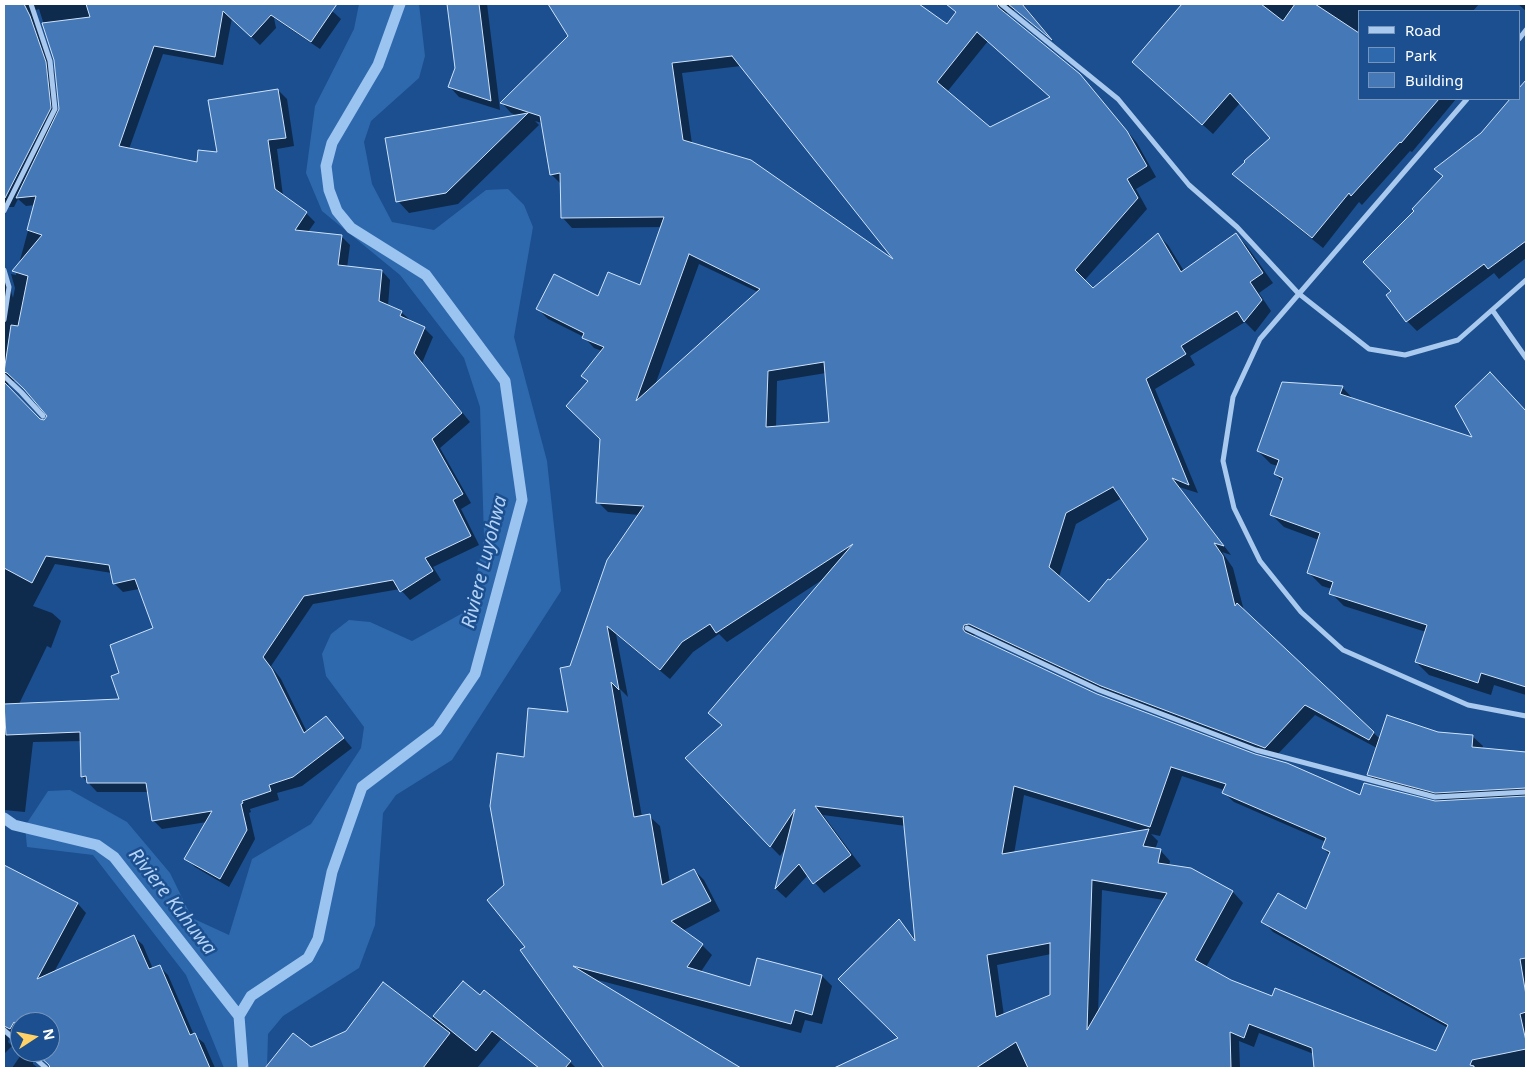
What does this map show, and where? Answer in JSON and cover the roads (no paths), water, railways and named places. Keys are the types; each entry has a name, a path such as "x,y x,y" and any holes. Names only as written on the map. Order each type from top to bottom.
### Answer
{"street":[{"path":"4,212 55,109 50,61 31,4"},
{"path":"1002,4 1118,99 1189,186 1237,227 1298,293 1369,349 1405,355 1458,340 1526,280"},
{"path":"1466,100 1260,339 1233,397 1223,461 1234,508 1260,561 1301,612 1343,650 1468,705 1526,716"},
{"path":"4,270 9,287 4,320"},
{"path":"1493,311 1526,358"},
{"path":"4,376 22,392 43,416"},
{"path":"967,628 1098,690 1256,750 1435,796 1526,792"}],"waterway":[{"name":"Riviere Luyohwa","path":"243,1068 239,1016 251,996 308,958 318,939 332,872 362,787 437,730 475,674 522,500 505,381 426,275 351,228 337,211 329,190 326,166 332,143 378,65 400,4"},
{"name":"Riviere Kuhuwa","path":"4,818 14,825 97,845 114,857 239,1016"}]}
